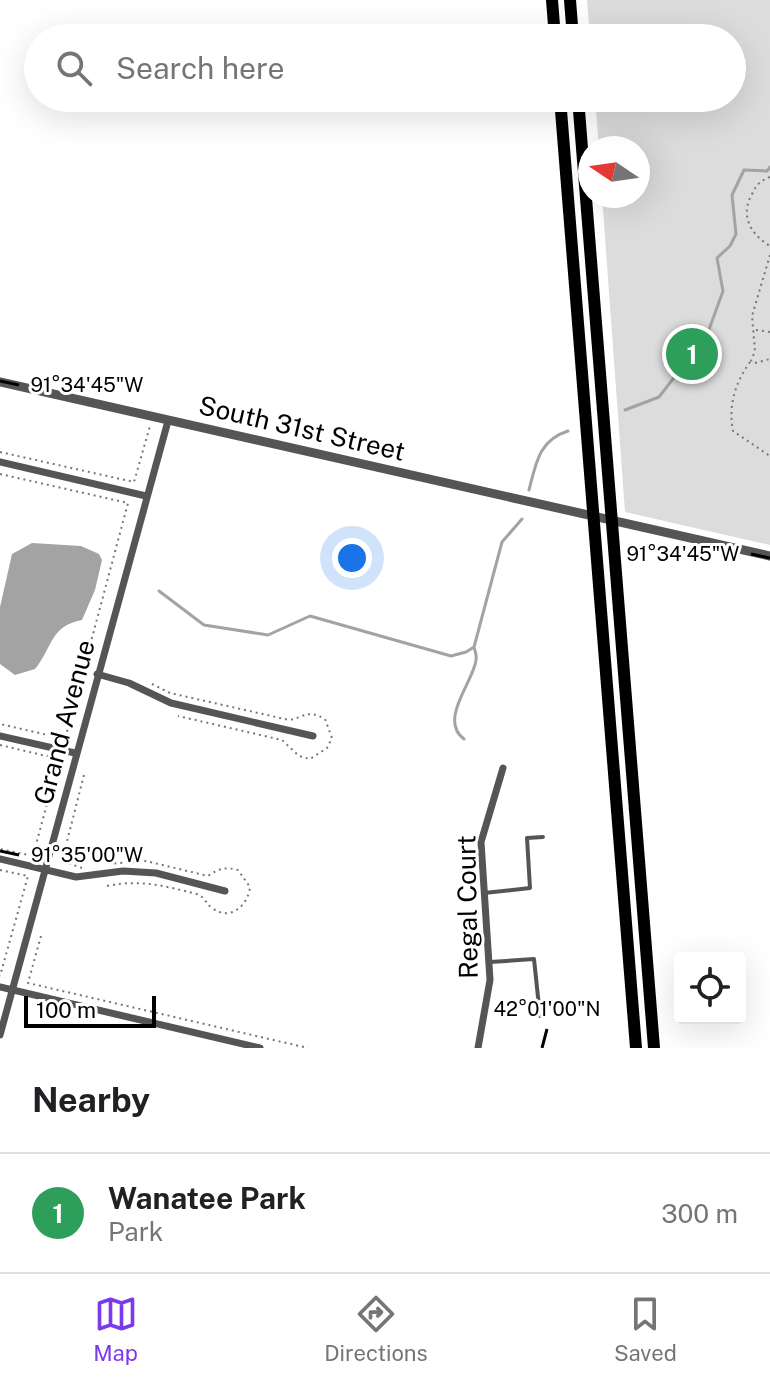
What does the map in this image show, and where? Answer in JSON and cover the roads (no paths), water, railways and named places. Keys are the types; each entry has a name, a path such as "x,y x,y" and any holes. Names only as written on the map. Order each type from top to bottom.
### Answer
{"highway":[{"path":"552,0 554,24"},
{"path":"570,0 572,24"},
{"path":"561,112 636,1048"},
{"path":"579,112 654,1048"}],"street":[{"name":"South 31st Street","path":"0,382 770,556"},
{"name":"Grand Avenue","path":"0,1035 168,421"},
{"path":"0,462 146,496"},
{"path":"97,674 129,683 171,703 313,736"},
{"path":"0,736 75,753"},
{"name":"Regal Court","path":"478,1048 487,1009 490,962 481,842 503,768"},
{"path":"0,859 76,877 123,871 156,873 225,891"},
{"path":"0,987 260,1048"}],"lane":[{"path":"484,893 530,888 527,838 543,837"},
{"path":"490,962 534,959 540,1016"}],"waterway":[{"path":"625,410 659,397 707,335 723,291 717,258 730,246 736,234 732,195 744,170 767,171 770,167"},
{"path":"529,490 540,454 551,440 568,431"},
{"path":"464,739 457,731 456,711 474,669 474,647 502,542 522,519"},
{"path":"159,591 204,625 268,635 310,616 451,656 474,647"}],"place":[{"name":"Wanatee Park","path":"692,354"}]}
